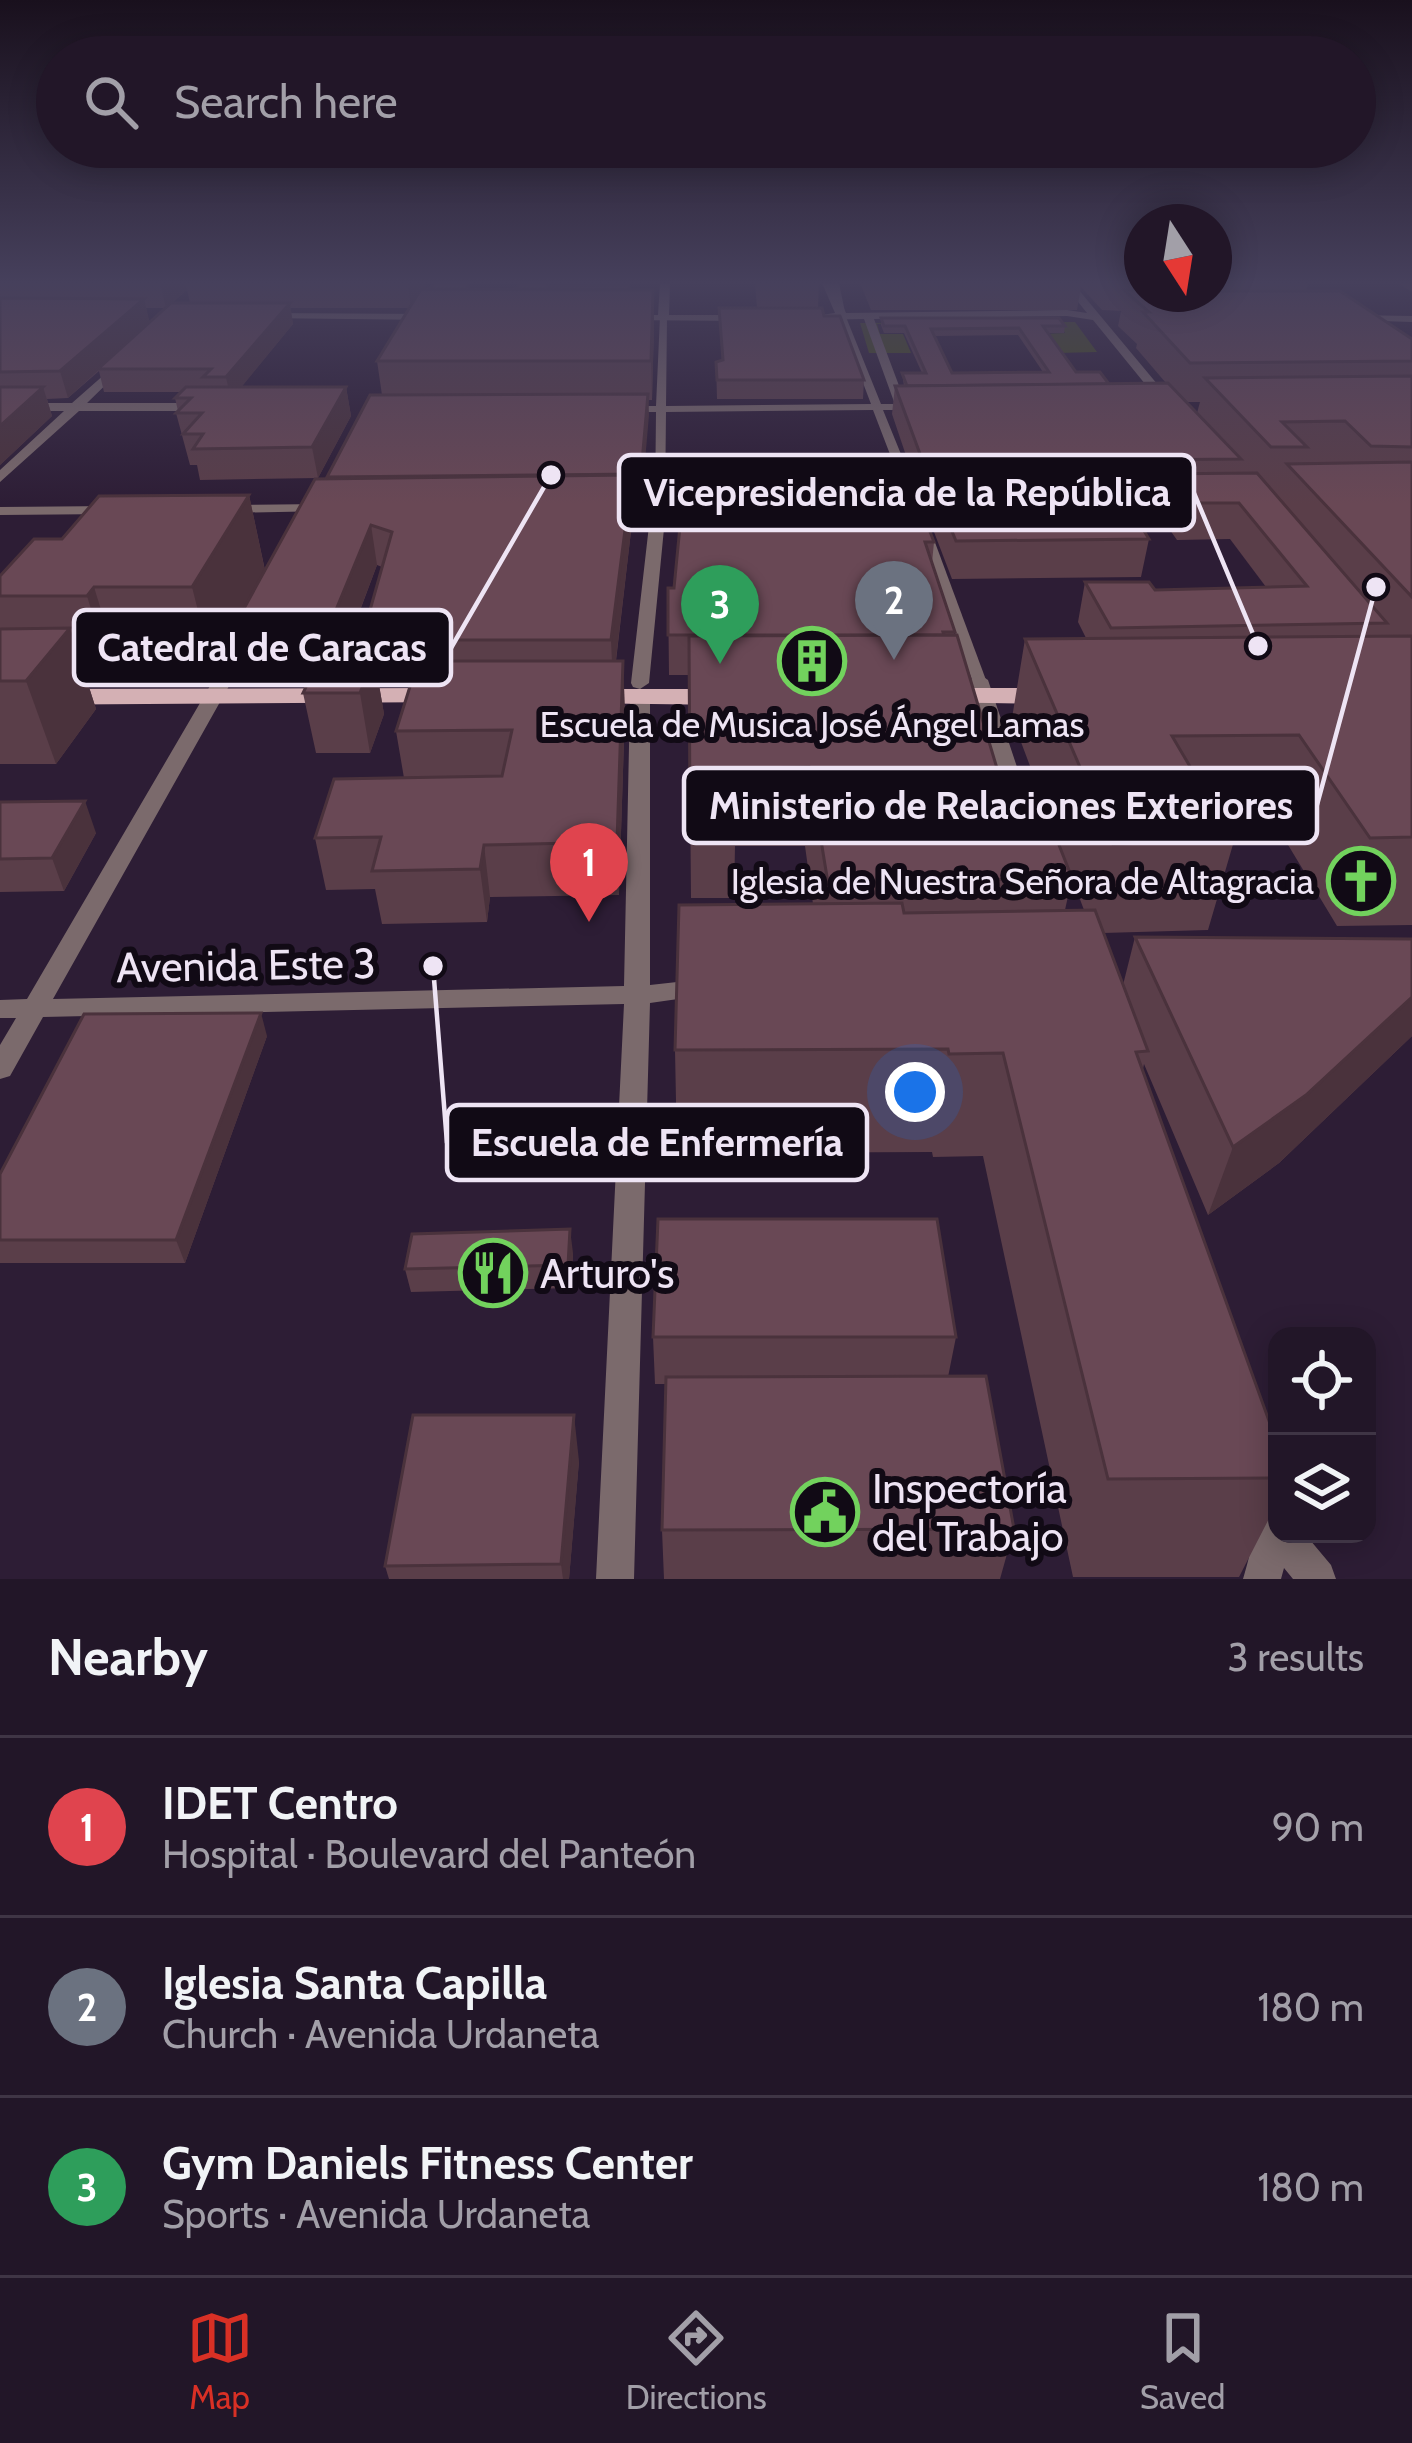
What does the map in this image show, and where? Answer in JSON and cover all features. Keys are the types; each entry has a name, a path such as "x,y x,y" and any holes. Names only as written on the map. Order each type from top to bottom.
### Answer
{"main road":[{"path":"0,682 471,689"},
{"path":"918,688 1077,687"},
{"path":"0,698 220,688"},
{"path":"554,690 752,689"}],"street":[{"path":"0,478 129,357"},
{"path":"615,1579 637,995 640,690 659,504 663,357"},
{"path":"858,357 879,407 900,498 982,688 1030,839"},
{"path":"882,357 901,407"},
{"path":"1131,357 1167,404 1182,413"},
{"path":"1149,404 1167,404"},
{"path":"0,407 210,407"},
{"path":"616,409 922,407"},
{"path":"307,527 326,490"},
{"path":"900,498 936,499"},
{"path":"591,505 821,501"},
{"path":"204,509 340,508"},
{"path":"0,511 136,509"},
{"path":"0,1069 255,624"},
{"name":"Avenida Este 3","path":"0,1009 637,995 722,988"},
{"path":"1241,1462 1268,1512"},
{"path":"1262,1579 1272,1543"},
{"path":"1289,1543 1317,1579"}],"building":[{"path":"0,357 77,357 60,371 0,372"},
{"path":"112,357 244,357 226,377 203,377 211,369 98,369"},
{"path":"380,357 651,357 651,361 377,361"},
{"path":"855,357 864,380 717,380 716,362"},
{"path":"919,357 944,357 952,373 1049,372 1039,357 1065,357 1076,372 1100,372 1109,384 907,386 902,373 926,373"},
{"path":"1184,357 1412,357 1412,361 1190,363"},
{"path":"1412,376 1412,447 1371,446 1345,421 1282,422 1307,447 1271,447 1205,378"},
{"path":"1168,383 1241,459 923,462 895,386"},
{"path":"0,387 43,387 0,426"},
{"path":"186,387 346,387 312,447 193,449 203,434 183,434 202,413 176,413 191,398 175,398"},
{"path":"648,394 641,474 327,477 370,395"},
{"path":"1412,462 1412,597 1287,464"},
{"path":"1257,473 1387,623 1111,628 1085,582 1149,582 1155,590 1307,586 1239,503 1185,503 1173,487 1117,487 1149,539 956,541 929,476"},
{"path":"632,475 611,640 426,640 428,635 363,635 392,532 371,525 326,634 230,634 315,479"},
{"path":"909,477 934,542 925,542 955,632 668,635 668,588 674,588 680,526 783,526 778,478"},
{"path":"249,495 192,587 94,587 87,596 0,596 0,576 34,539 62,539 99,496"},
{"path":"70,628 26,681 0,681 0,629"},
{"path":"957,635 1002,785 1035,784 1072,878 828,883 809,767 734,768 735,817 690,817 689,636"},
{"path":"1412,636 1412,837 1370,838 1299,735 1172,736 1234,841 1113,844 1025,639"},
{"path":"321,656 374,656 360,693 303,693"},
{"path":"418,661 623,661 617,842 484,845 480,869 372,871 381,837 315,838 334,779 502,776 512,730 396,731"},
{"path":"85,801 52,858 0,859 0,802"},
{"path":"902,903 904,913 1095,910 1148,1051 1136,1052 1268,1418 1268,1478 1108,1479 1003,1053 675,1050 679,905"},
{"path":"1135,937 1412,939 1412,997 1306,1095 1233,1147"},
{"path":"261,1013 176,1240 0,1240 0,1174 84,1014"},
{"path":"658,1219 937,1219 956,1337 653,1337"},
{"path":"570,1229 568,1265 405,1269 412,1234"},
{"path":"986,1376 1014,1529 662,1530 666,1377"},
{"path":"413,1415 574,1415 561,1564 385,1566"}],"place":[{"name":"Catedral de Caracas","path":"551,475"},
{"name":"Ministerio de Relaciones Exteriores","path":"1376,587"},
{"name":"Vicepresidencia de la República","path":"1258,646"},
{"name":"Iglesia Santa Capilla","path":"894,660"},
{"name":"Escuela de Musica José Ángel Lamas","path":"812,661"},
{"name":"Gym Daniels Fitness Center","path":"720,664"},
{"name":"Iglesia de Nuestra Señora de Altagracia","path":"1361,881"},
{"name":"IDET Centro","path":"589,922"},
{"name":"Escuela de Enfermería","path":"433,966"},
{"name":"Arturo's","path":"493,1273"},
{"name":"Inspectoría del Trabajo","path":"825,1512"}]}
